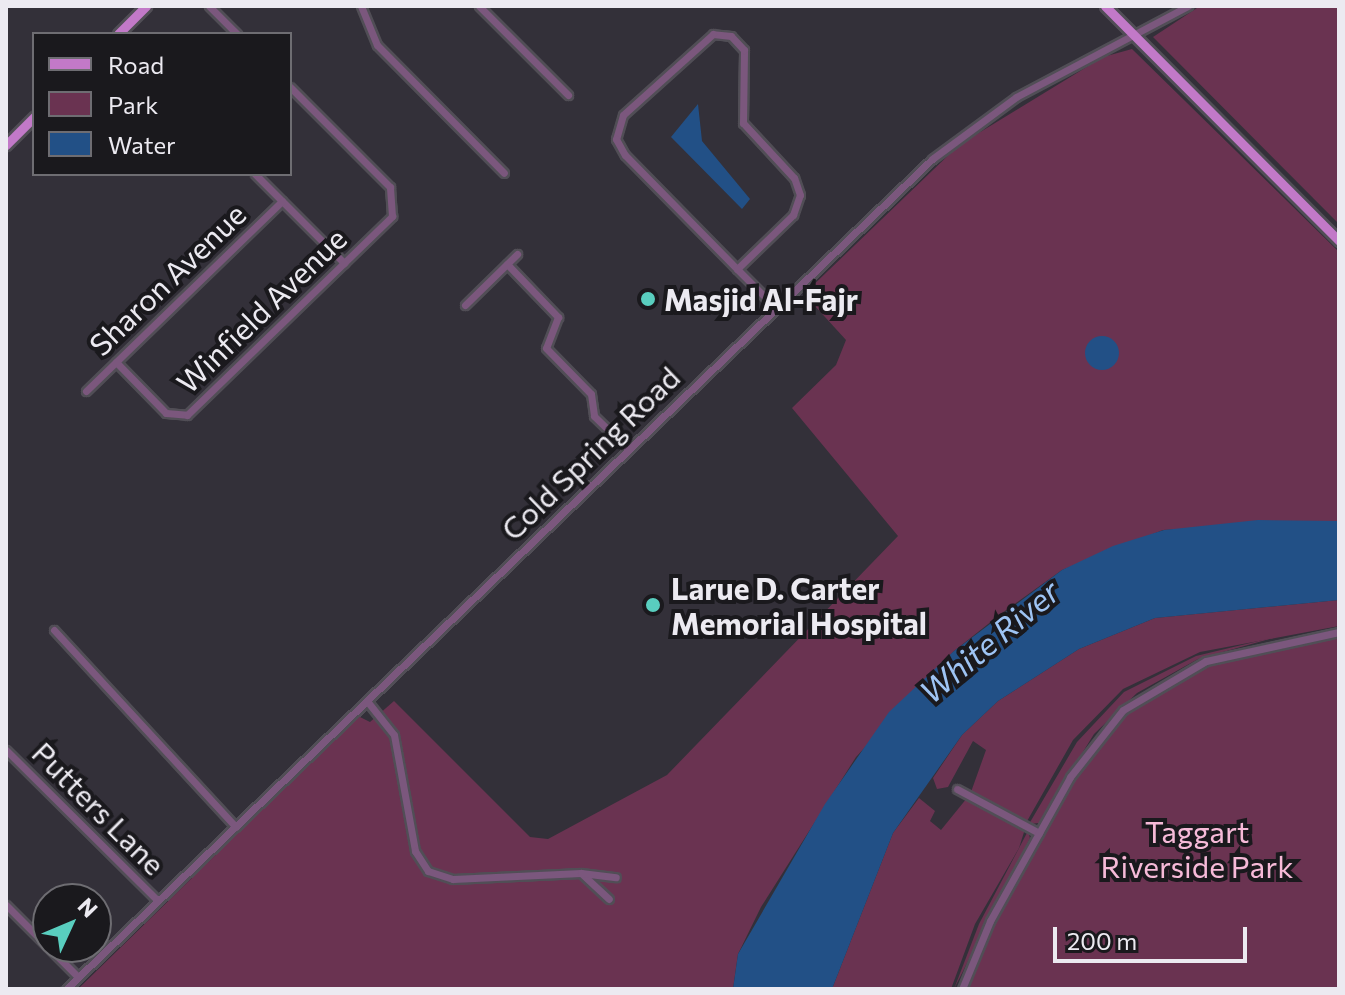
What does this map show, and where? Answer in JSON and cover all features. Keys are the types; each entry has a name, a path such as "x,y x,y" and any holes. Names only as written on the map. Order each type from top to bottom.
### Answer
{"main road":[{"path":"120,32 146,6"},
{"path":"1105,6 1339,241"},
{"path":"6,145 32,119"}],"street":[{"path":"209,6 235,32"},
{"path":"361,6 377,45 504,173"},
{"path":"479,6 568,95"},
{"name":"Cold Spring Road","path":"66,989 775,308 969,128 1188,6"},
{"path":"737,269 793,215 800,192 745,126 745,54 731,36 717,33 699,40 621,118 620,149 775,308"},
{"name":"Winfield Avenue","path":"116,362 166,413 187,415 344,263 396,205 390,187 292,89"},
{"path":"257,176 344,263"},
{"name":"Sharon Avenue","path":"86,391 282,201"},
{"path":"465,305 517,254"},
{"path":"507,264 558,317 546,348 591,394 594,416 628,449"},
{"path":"54,630 236,827"},
{"path":"962,989 1039,833 1100,734 1151,688 1229,654 1339,632"},
{"path":"367,701 394,735 415,851 430,873 453,879 581,873 616,877"},
{"name":"Putters Lane","path":"6,750 158,901"},
{"path":"957,789 1039,833"},
{"path":"581,873 609,899"},
{"path":"6,905 78,977"}],"green space":[{"path":"1200,6 1339,6 1339,224 1153,37"},
{"path":"1132,49 1339,252 1339,521 1163,530 1062,570 1002,613 954,651 856,757 761,907 738,954 733,989 78,989 105,963 112,963 112,956 358,716 370,722 394,701 530,837 548,839 667,775 898,536 792,408 836,365 846,340 804,294 959,145 1103,57"},
{"path":"1339,600 1339,626 1200,652 1123,689 1073,740 1026,823 971,792 986,750 973,741 948,787 937,789 933,778 962,735 998,701 1079,649 1155,618"},
{"path":"1284,635 1198,659 1137,693 1094,734 1039,823 1029,824 1077,742 1124,692 1196,656"},
{"name":"Taggart Riverside Park","path":"1339,636 1339,989 963,989 997,907 1097,743 1123,715 1221,658"},
{"path":"919,798 935,811 930,821 941,830 967,798 1025,829 1019,848 975,924 951,989 832,989 893,833"},
{"path":"1028,831 1030,838 954,989 979,924"}],"water":[{"path":"698,104 702,141 750,199 742,209 671,137"},
{"path":"1102,336 1114,341 1119,353 1114,365 1102,370 1090,365 1085,353 1090,341"},
{"name":"White River","path":"1258,520 1339,521 1339,600 1155,618 1079,649 998,701 962,735 893,833 832,989 733,989 738,954 825,804 889,712 954,651 1062,570 1113,546 1164,530"}],"place":[{"name":"Masjid Al-Fajr","path":"648,299"},
{"name":"Larue D. Carter Memorial Hospital","path":"653,605"}]}
